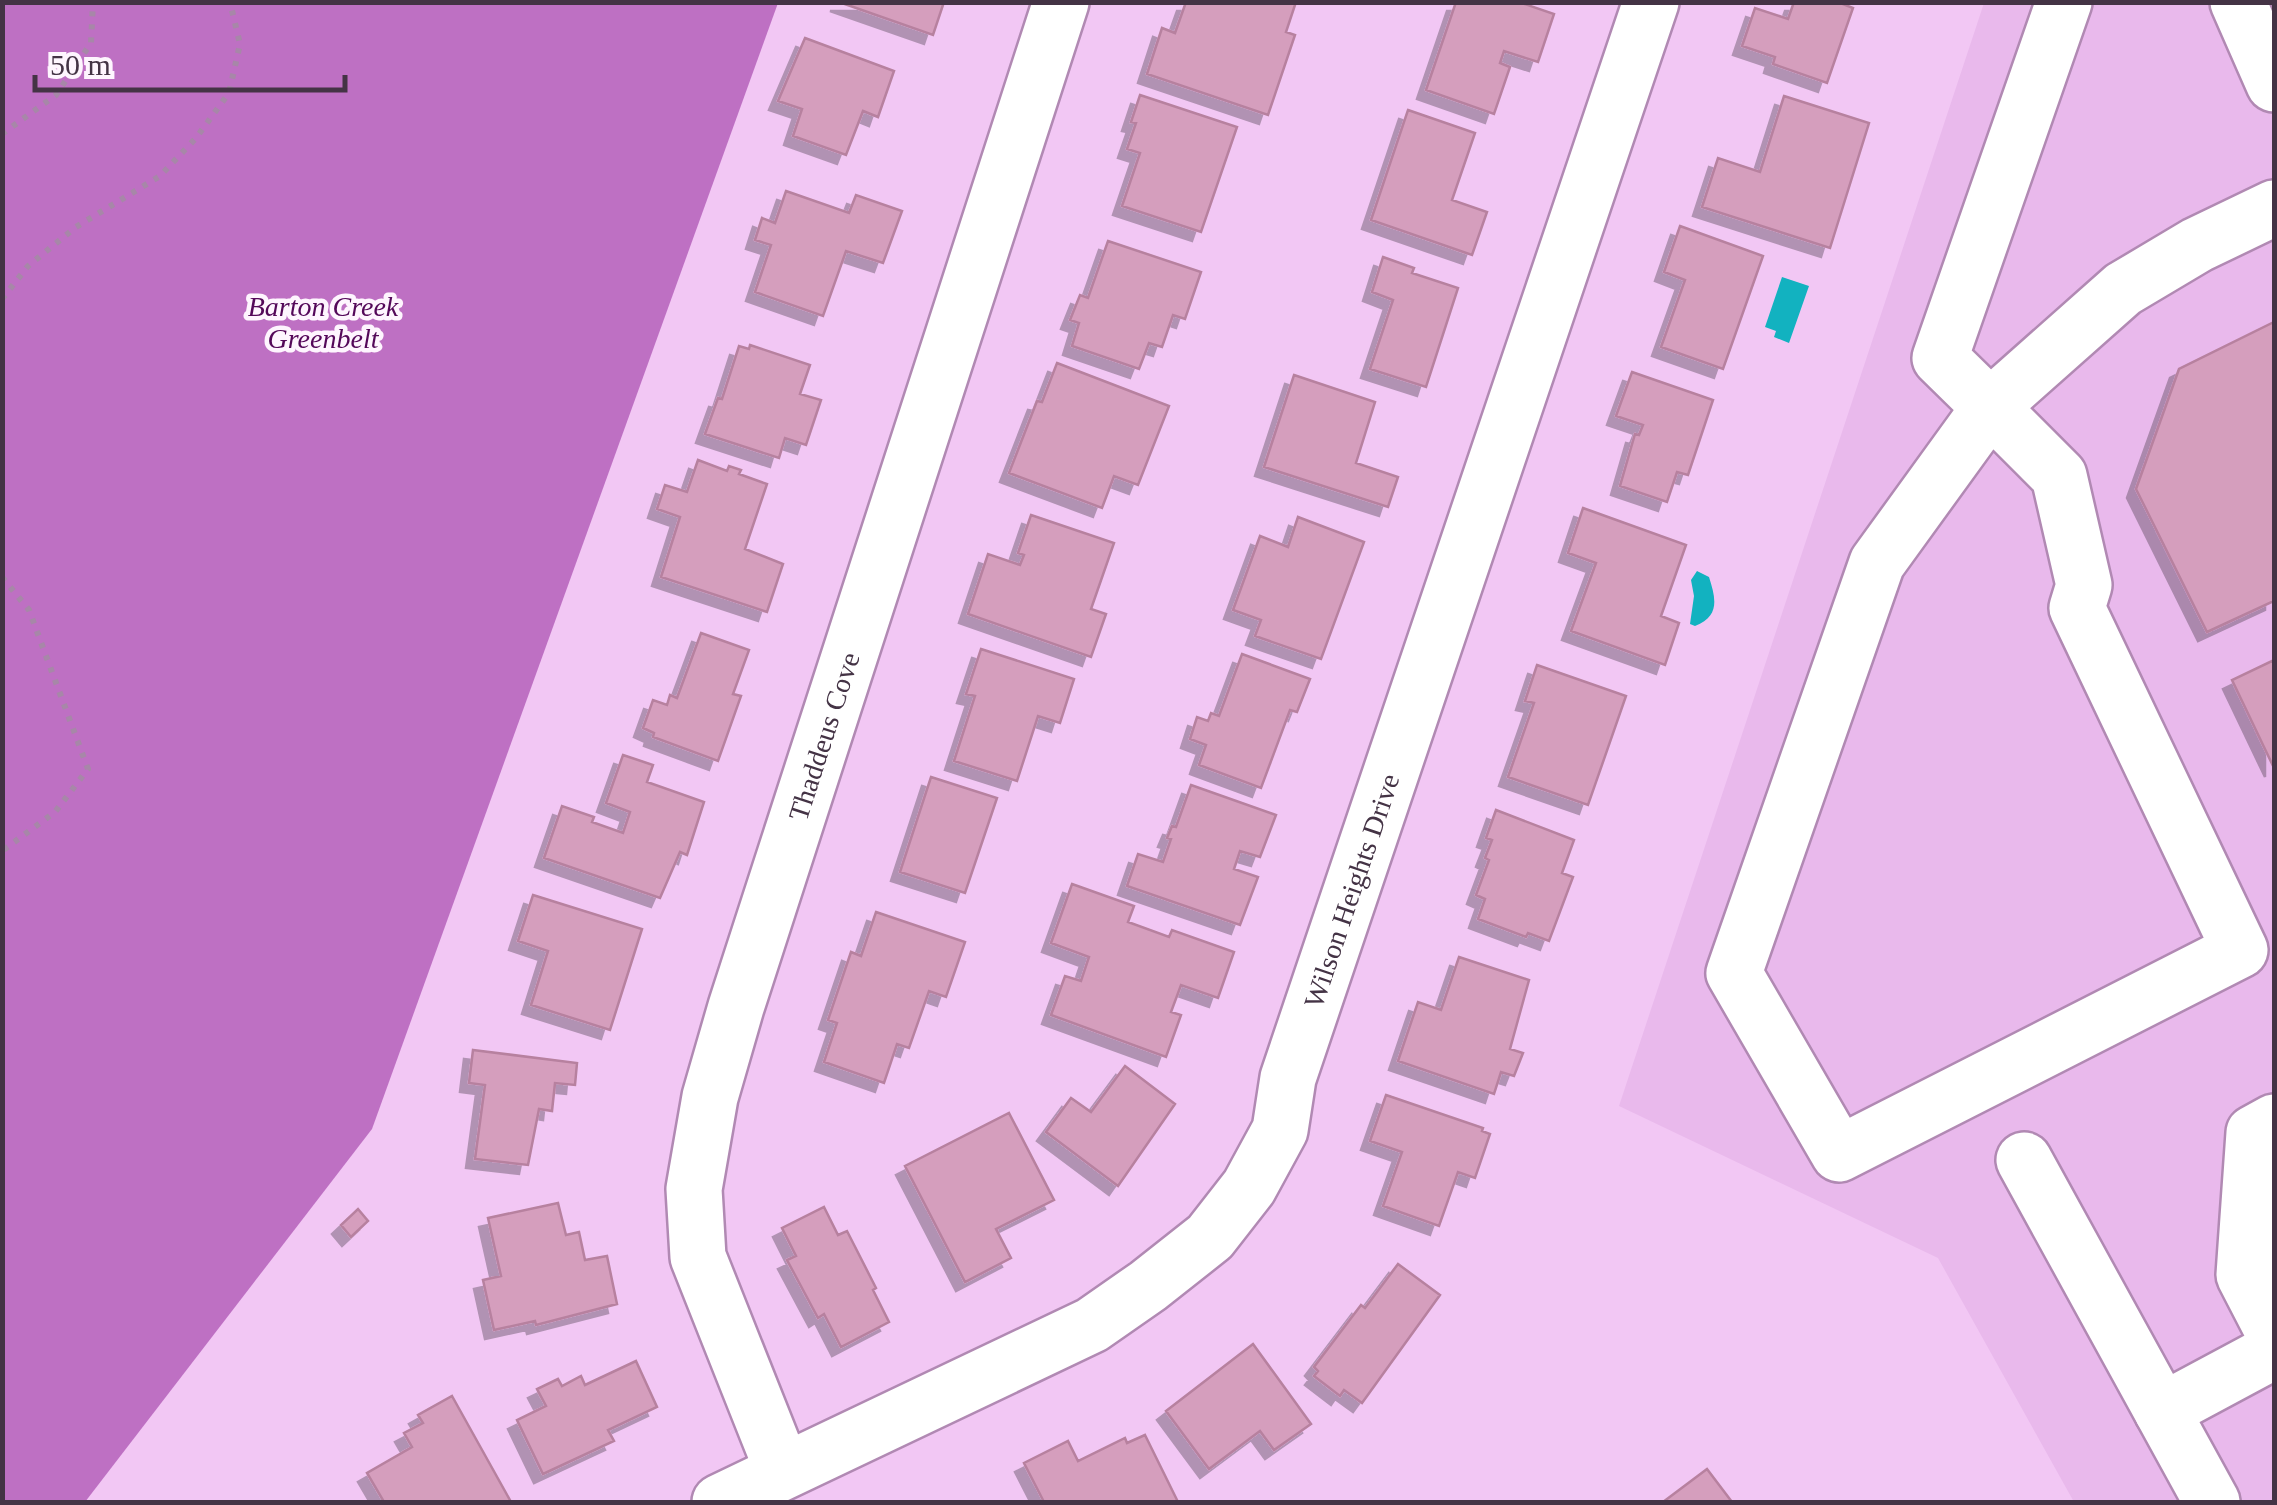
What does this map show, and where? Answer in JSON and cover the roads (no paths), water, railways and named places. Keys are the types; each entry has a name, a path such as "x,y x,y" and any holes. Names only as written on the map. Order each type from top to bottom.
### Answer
{"street":[{"name":"Thaddeus Cove","path":"783,1471 698,1257 694,1190 710,1097 1061,2"},
{"name":"Wilson Heights Drive","path":"720,1502 1092,1325 1210,1237 1249,1187 1280,1130 1288,1078 1651,2"},
{"path":"2064,2 1940,358 1990,407 2059,476 2084,585 2077,608 2240,950 1839,1154 1734,973 1878,564 1990,407 2123,290 2197,245 2274,208"},
{"path":"2238,2 2274,84"},
{"path":"2274,1122 2254,1133 2244,1275 2274,1333"},
{"path":"2024,1160 2212,1502"},
{"path":"2162,1412 2274,1351"}],"park label":[{"name":"Barton Creek Greenbelt","path":"323,322"}]}
